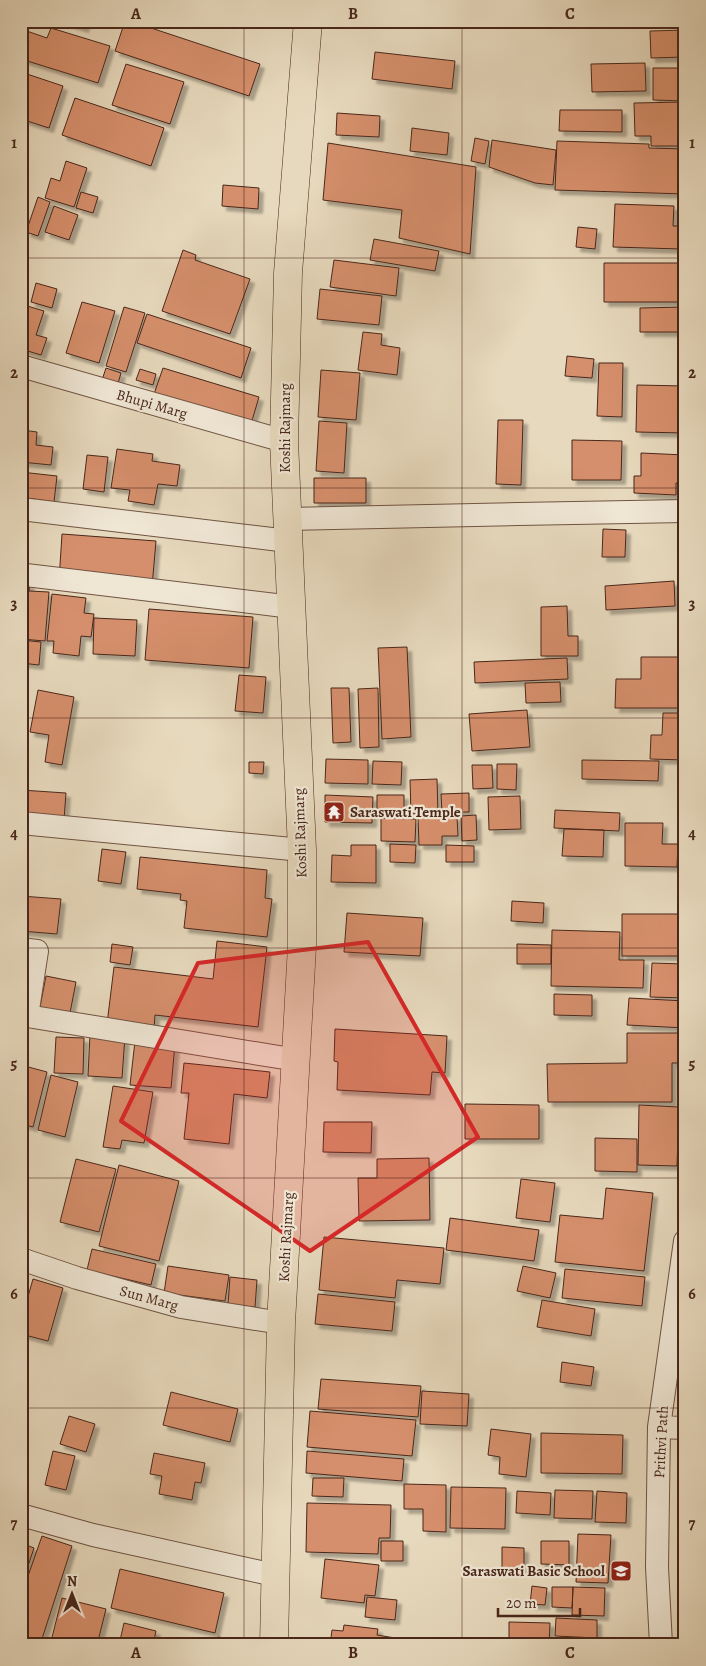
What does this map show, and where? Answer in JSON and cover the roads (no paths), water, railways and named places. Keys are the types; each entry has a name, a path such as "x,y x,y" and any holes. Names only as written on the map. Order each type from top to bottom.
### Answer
{"main road":[{"name":"Koshi Rajmarg","path":"274,1645 274,1575 281,1323 302,946 302,850 284,441 288,273 308,21"}],"street":[{"name":"Bhupi Marg","path":"21,366 284,441"},
{"path":"21,509 288,530 518,514 685,511"},
{"path":"26,575 292,607"},
{"path":"21,823 302,850"},
{"path":"21,949 37,951 24,1016 297,1060"},
{"name":"Prithvi Path","path":"661,1645 657,1567 659,1427 685,1241"},
{"name":"Sun Marg","path":"21,1259 77,1278 181,1307 281,1323"},
{"path":"659,1427 685,1428"},
{"path":"21,1515 94,1535 274,1575"}],"place":[{"name":"Saraswati Temple","path":"334,812"},
{"name":"Saraswati Basic School","path":"621,1571"}]}
